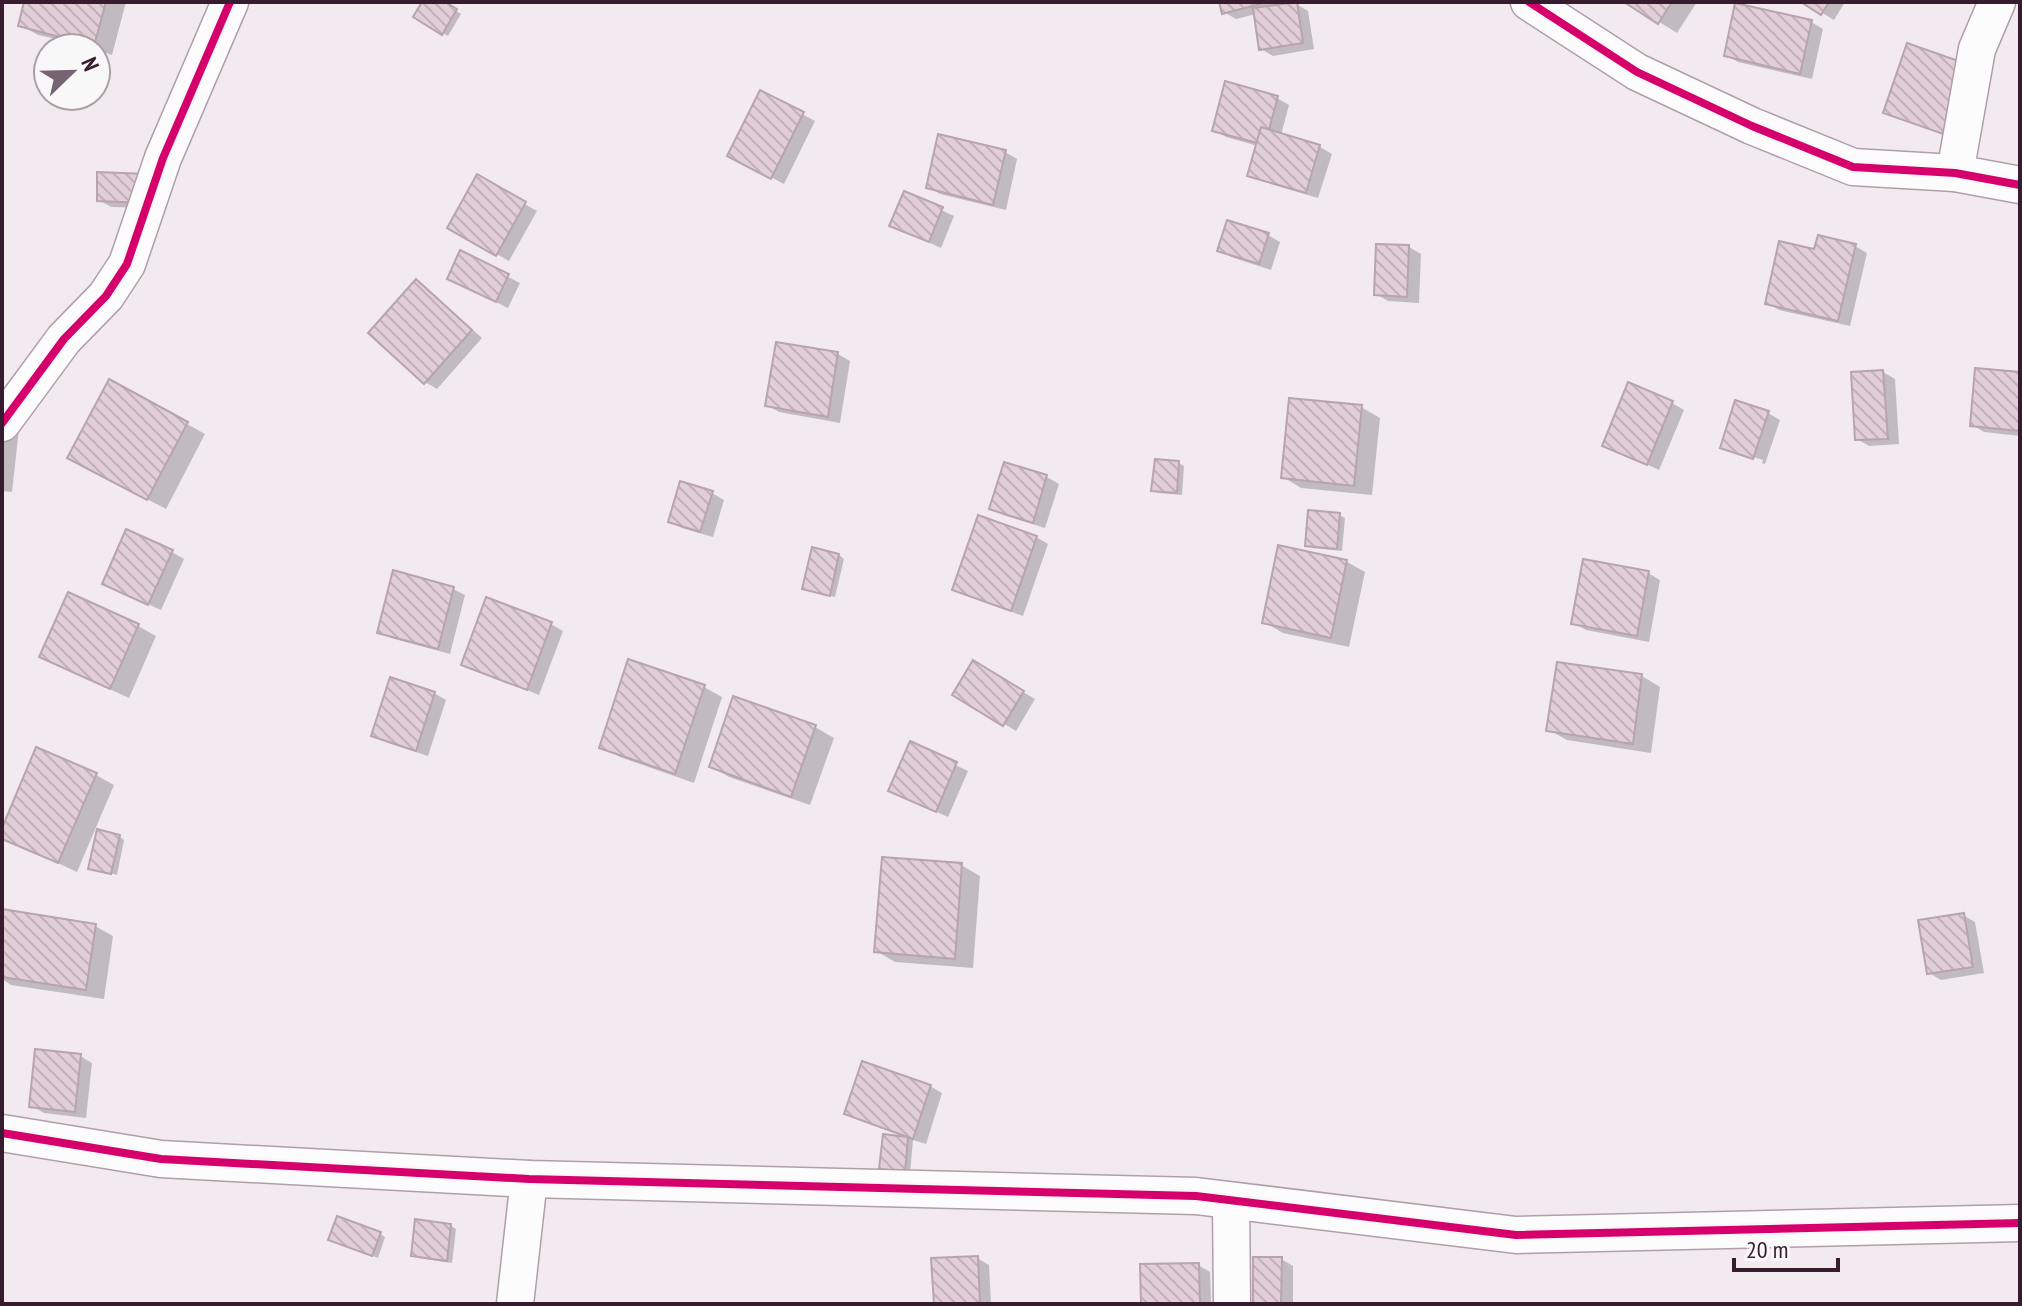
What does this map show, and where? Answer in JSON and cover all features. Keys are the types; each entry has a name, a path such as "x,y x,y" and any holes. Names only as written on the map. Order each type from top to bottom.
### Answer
{"street":[{"path":"2,423 64,339 106,296 127,264 163,158 223,12 230,2"},
{"path":"1529,2 1637,72 1752,126 1853,167 1955,173 2020,185"},
{"path":"1955,173 1977,49 1997,2"},
{"path":"2,1133 161,1159 529,1179 1196,1196 1516,1235 2020,1223"},
{"path":"515,1304 529,1179"},
{"path":"1231,1201 1232,1304"}],"building":[{"path":"24,2 106,2 98,32 41,32 18,26"},
{"path":"422,2 445,2 457,9 442,35 413,17"},
{"path":"1219,2 1264,2 1264,3 1222,14"},
{"path":"1297,2 1303,43 1259,50 1253,8"},
{"path":"1624,2 1672,2 1658,24"},
{"path":"1801,2 1829,2 1821,15"},
{"path":"1735,3 1812,20 1800,74 1724,56"},
{"path":"1907,43 1973,66 1949,136 1883,113"},
{"path":"1225,81 1278,96 1265,145 1212,131"},
{"path":"760,90 804,112 771,179 727,156"},
{"path":"1261,127 1320,145 1306,193 1247,176"},
{"path":"938,134 1006,150 993,205 926,188"},
{"path":"97,172 146,174 146,203 97,201"},
{"path":"477,174 526,202 496,256 447,228"},
{"path":"904,191 943,207 929,242 889,226"},
{"path":"1227,220 1269,233 1259,264 1217,251"},
{"path":"1818,235 1856,244 1838,321 1765,304 1779,241 1814,249"},
{"path":"1376,244 1409,245 1407,297 1374,295"},
{"path":"460,250 509,274 496,302 447,279"},
{"path":"416,279 472,330 424,384 368,333"},
{"path":"776,342 838,352 828,417 765,406"},
{"path":"1975,368 2020,372 2020,431 1970,426"},
{"path":"1883,370 1888,439 1855,440 1851,372"},
{"path":"109,379 188,422 147,500 67,458"},
{"path":"1628,382 1673,401 1647,465 1602,446"},
{"path":"1289,398 1362,405 1354,486 1281,478"},
{"path":"1735,400 1769,411 1753,459 1720,448"},
{"path":"1155,459 1179,461 1177,493 1151,491"},
{"path":"1004,462 1047,475 1033,523 989,509"},
{"path":"680,481 713,491 700,532 668,522"},
{"path":"1308,510 1340,513 1337,549 1305,546"},
{"path":"978,515 1037,536 1011,611 952,590"},
{"path":"126,529 173,550 148,605 102,584"},
{"path":"1278,545 1347,560 1331,638 1262,623"},
{"path":"812,547 839,554 830,596 802,589"},
{"path":"1583,559 1649,571 1637,636 1571,624"},
{"path":"393,570 454,587 438,649 377,633"},
{"path":"68,592 139,624 110,689 39,657"},
{"path":"486,597 552,622 527,690 461,665"},
{"path":"628,659 705,685 675,774 599,748"},
{"path":"973,660 1024,691 1003,726 952,695"},
{"path":"1557,662 1642,674 1633,744 1546,731"},
{"path":"390,677 435,692 416,751 371,736"},
{"path":"733,696 816,725 791,797 709,767"},
{"path":"910,741 957,762 936,812 888,791"},
{"path":"36,747 97,773 58,863 2,839 2,828"},
{"path":"97,829 120,835 111,874 88,869"},
{"path":"882,857 962,863 955,959 874,952"},
{"path":"2,909 96,924 86,990 2,977"},
{"path":"1964,913 1973,967 1927,974 1918,920"},
{"path":"35,1049 81,1054 75,1112 29,1107"},
{"path":"862,1061 931,1085 913,1139 844,1114"},
{"path":"883,1134 908,1137 905,1172 879,1169"},
{"path":"337,1216 381,1232 372,1256 328,1240"},
{"path":"415,1219 451,1224 447,1261 411,1256"},
{"path":"978,1256 980,1304 934,1304 931,1258"},
{"path":"1253,1257 1282,1257 1281,1304 1253,1304"},
{"path":"1199,1263 1200,1304 1141,1304 1140,1264"}],"cycle path":[{"path":"2,423 64,339 106,296 127,264 163,158 230,2"},
{"path":"1529,2 1637,72 1752,126 1853,167 1955,173 2020,185"},
{"path":"2,1133 161,1159 529,1179 1196,1196 1516,1235 2020,1223"}]}
